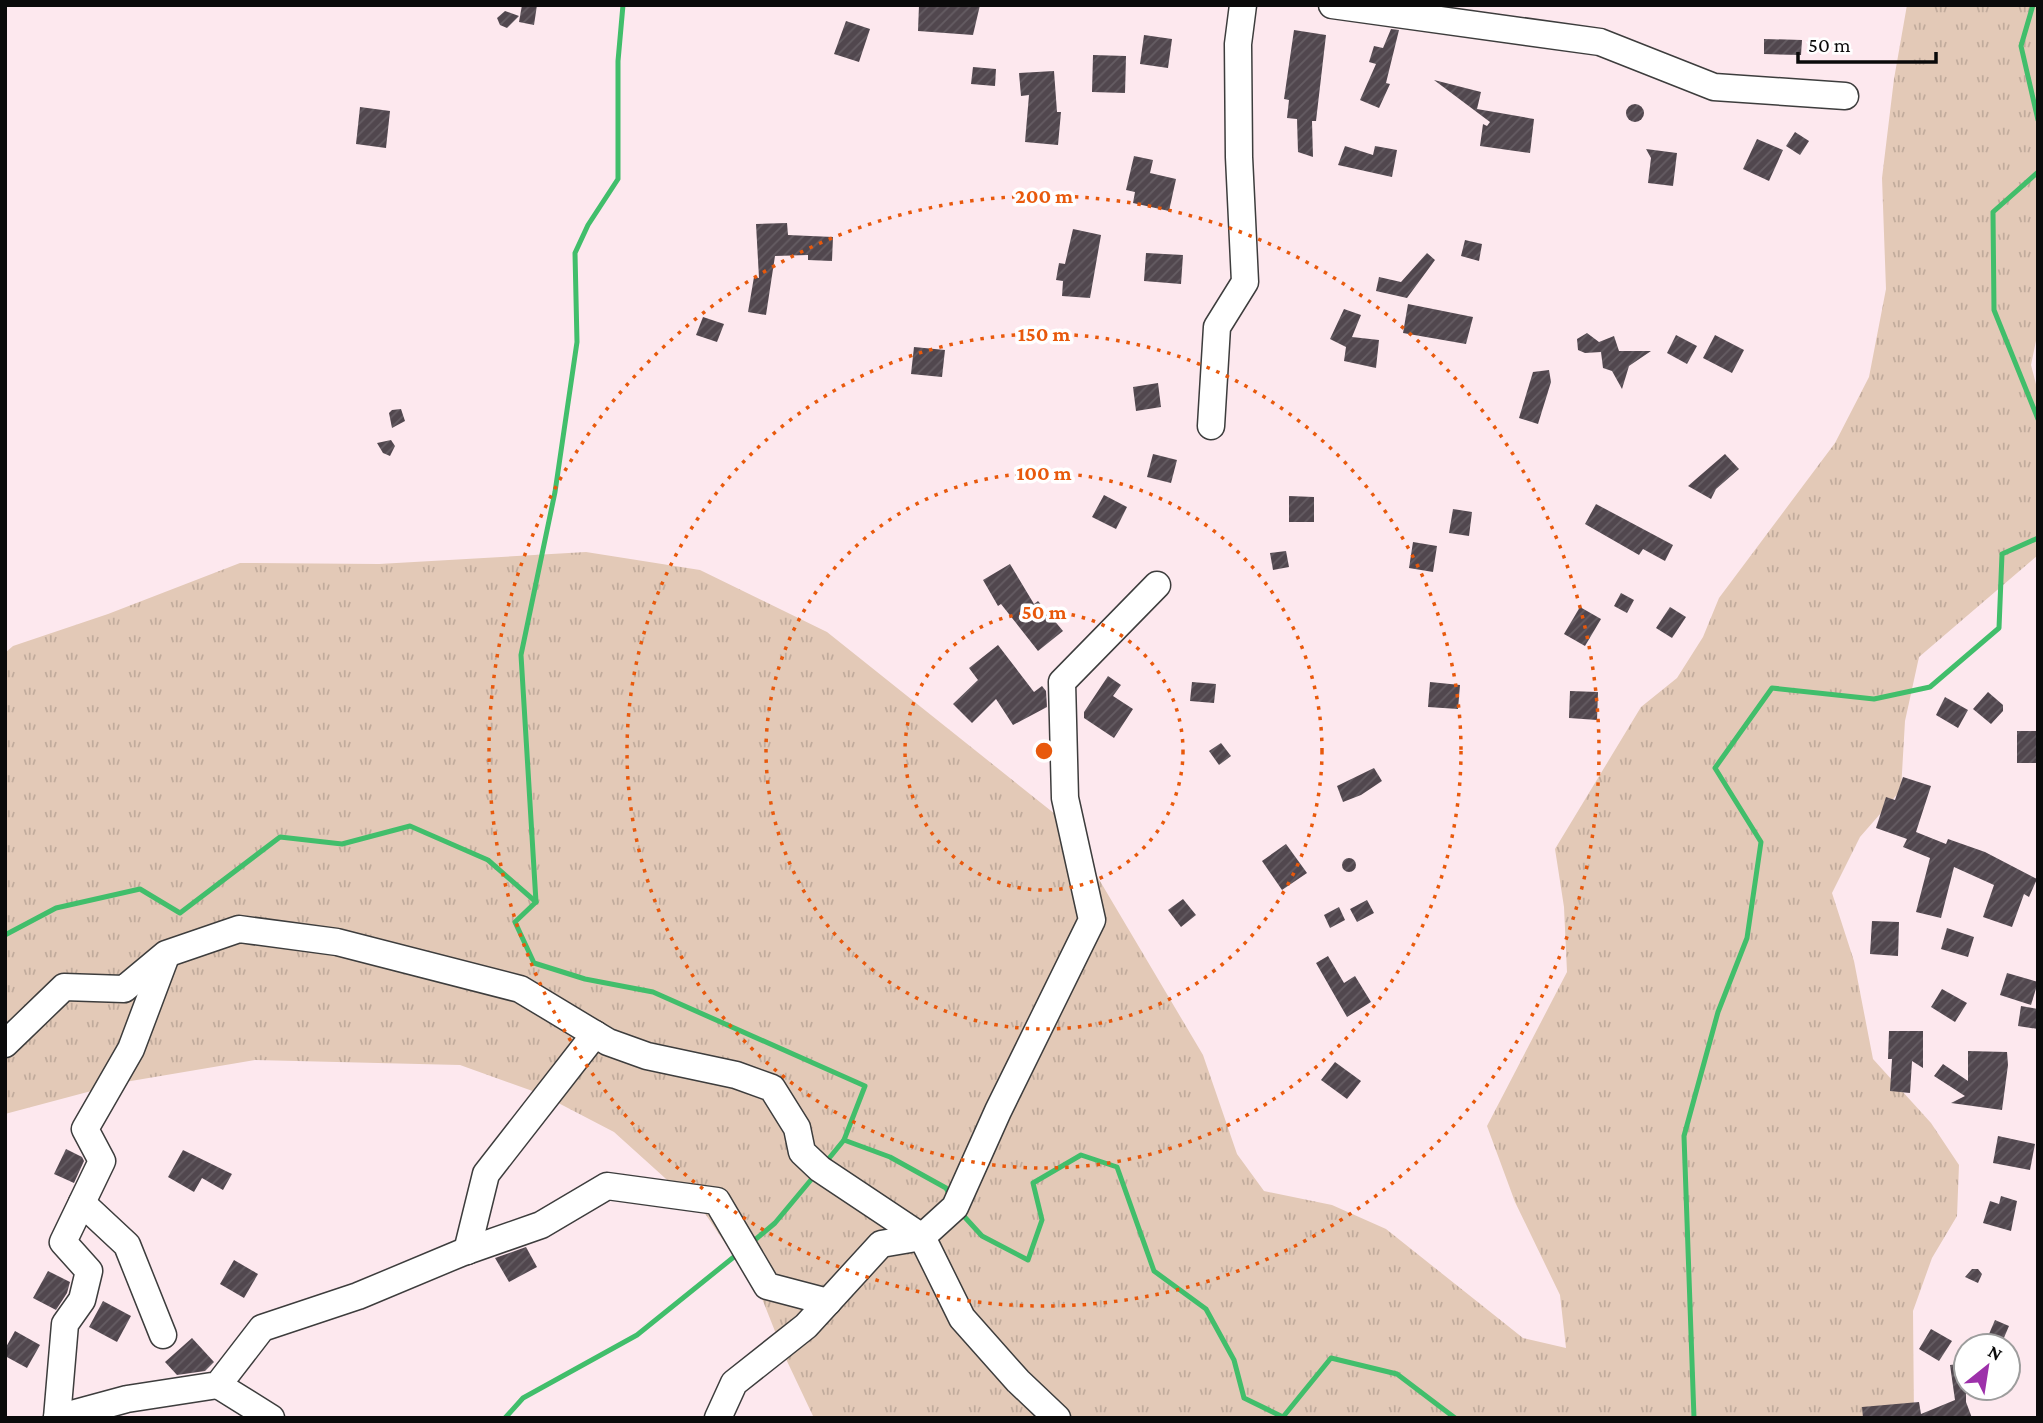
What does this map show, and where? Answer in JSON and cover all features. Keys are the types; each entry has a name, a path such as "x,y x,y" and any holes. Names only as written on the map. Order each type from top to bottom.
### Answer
{"street":[{"path":"1210,426 1217,327 1245,282 1238,44 1243,5"},
{"path":"1332,5 1600,42 1714,87 1845,96"},
{"path":"718,1418 734,1383 806,1326 881,1244 922,1237 955,1207 998,1111 1092,920 1065,798 1062,682 1157,585"},
{"path":"5,1044 64,987 124,989 166,954 239,929 337,942 520,989 595,1034 648,1056 736,1076 772,1088 797,1128 802,1152 820,1169 922,1237 962,1318 1017,1381 1057,1418"},
{"path":"166,954 131,1049 85,1129 102,1161 64,1242 89,1271 82,1300 65,1324 57,1418 127,1399 218,1385 271,1418"},
{"path":"467,1251 486,1174 595,1034"},
{"path":"218,1385 262,1328 358,1296 467,1251 541,1225 607,1186 717,1202 767,1286 828,1302"},
{"path":"82,1203 127,1245 163,1335"}],"green space":[{"path":"1907,5 2038,5 2038,331 2031,365 2038,392 2038,555 1919,657 1905,721 1901,790 1860,837 1832,893 1854,961 1873,1059 1931,1123 1959,1165 1957,1216 1932,1258 1913,1311 1914,1418 813,1416 786,1359 761,1296 706,1215 614,1132 541,1094 460,1065 255,1060 125,1082 5,1114 5,653 13,646 108,614 240,563 379,564 586,552 700,570 827,632 1065,822 1203,1055 1237,1154 1264,1191 1332,1205 1386,1229 1523,1338 1566,1348 1560,1295 1515,1202 1487,1126 1567,972 1564,907 1555,849 1641,707 1677,678 1703,637 1719,598 1835,443 1869,377 1886,289 1882,178 1894,79"}],"building":[{"path":"522,5 537,5 534,25 519,22"},
{"path":"919,5 980,5 973,35 918,31"},
{"path":"505,11 519,16 507,28 500,25 497,18"},
{"path":"846,21 870,29 859,62 834,54"},
{"path":"1391,29 1399,30 1386,83 1390,84 1379,108 1360,100 1376,64 1369,62 1374,46 1383,48"},
{"path":"1294,30 1326,35 1316,121 1312,121 1313,157 1298,152 1297,119 1287,118 1289,100 1284,99"},
{"path":"1144,35 1172,39 1168,68 1140,64"},
{"path":"1764,39 1802,40 1801,55 1764,54"},
{"path":"1093,55 1126,56 1125,93 1092,92"},
{"path":"973,67 996,69 995,86 971,84"},
{"path":"1054,71 1057,112 1061,112 1058,145 1025,142 1029,95 1021,96 1019,73"},
{"path":"1434,80 1481,92 1477,109 1534,119 1530,153 1480,146 1483,124 1487,126 1490,122"},
{"path":"1631,104 1639,104 1644,113 1642,120 1631,122 1626,117 1626,109"},
{"path":"360,107 390,111 386,148 356,144"},
{"path":"1795,132 1809,141 1800,155 1786,146"},
{"path":"1757,139 1783,150 1769,181 1743,169"},
{"path":"1345,146 1373,155 1375,146 1397,150 1392,177 1338,165"},
{"path":"1646,149 1677,153 1673,186 1648,183 1651,158"},
{"path":"1134,156 1153,160 1150,173 1176,179 1169,211 1133,203 1135,192 1126,190"},
{"path":"787,223 788,235 833,237 832,261 808,260 808,255 775,256 766,315 748,312 754,277 759,278 756,224"},
{"path":"1073,229 1101,235 1090,298 1062,296 1063,281 1056,280 1059,263 1065,264"},
{"path":"1465,240 1482,244 1479,261 1461,256"},
{"path":"1146,253 1183,255 1181,284 1144,281"},
{"path":"1427,253 1435,260 1407,298 1376,291 1379,277 1401,282"},
{"path":"1408,304 1473,317 1466,344 1403,333"},
{"path":"1344,309 1361,315 1352,337 1379,340 1376,368 1344,361 1346,347 1330,339"},
{"path":"703,317 724,324 717,342 696,335"},
{"path":"1587,333 1599,342 1614,336 1619,351 1651,351 1629,366 1622,389 1612,371 1603,368 1601,352 1585,353 1578,350 1577,339"},
{"path":"1676,335 1697,346 1687,364 1667,353"},
{"path":"1715,335 1744,350 1732,373 1703,358"},
{"path":"914,347 945,350 942,377 911,374"},
{"path":"1549,370 1551,382 1538,424 1519,418 1533,372"},
{"path":"1158,383 1161,407 1136,411 1133,387"},
{"path":"401,409 405,421 392,428 389,413"},
{"path":"391,440 395,446 390,456 383,453 377,443"},
{"path":"1153,454 1177,460 1171,483 1147,477"},
{"path":"1725,454 1739,469 1716,489 1711,499 1688,486"},
{"path":"1104,495 1127,507 1116,529 1092,517"},
{"path":"1289,496 1314,497 1314,522 1289,522"},
{"path":"1596,504 1673,545 1665,561 1643,549 1639,555 1585,524"},
{"path":"1453,509 1472,512 1469,536 1449,533"},
{"path":"1413,542 1437,546 1433,572 1409,568"},
{"path":"1286,551 1289,567 1273,570 1270,553"},
{"path":"1010,564 1034,604 1038,601 1063,631 1038,651 1001,604 998,606 983,580"},
{"path":"1621,593 1634,600 1627,613 1614,606"},
{"path":"1580,607 1601,619 1585,646 1564,634"},
{"path":"1670,607 1686,617 1672,638 1656,628"},
{"path":"998,645 1034,692 1042,686 1046,691 1047,707 1013,725 996,699 972,723 953,704 978,680 969,668"},
{"path":"1108,676 1121,685 1113,696 1133,709 1114,738 1084,718 1084,712"},
{"path":"1192,682 1216,684 1214,703 1190,701"},
{"path":"1430,682 1460,685 1458,709 1428,707"},
{"path":"1570,691 1598,692 1597,720 1569,718"},
{"path":"1988,692 2003,705 2003,711 1991,724 1973,709"},
{"path":"1945,697 1968,710 1958,728 1936,715"},
{"path":"2017,731 2038,731 2038,763 2017,763"},
{"path":"1221,743 1231,756 1219,765 1209,751"},
{"path":"1374,768 1382,781 1361,795 1343,802 1337,786"},
{"path":"1903,777 1931,786 1916,832 1946,844 1948,839 1985,852 2037,879 2029,897 2024,894 2012,927 1983,917 1994,885 1954,867 1941,918 1916,912 1930,858 1903,847 1907,839 1876,828 1886,797 1895,800"},
{"path":"1286,844 1307,873 1282,890 1262,861"},
{"path":"1346,858 1352,858 1356,865 1352,872 1346,872 1342,868 1342,862"},
{"path":"1183,899 1196,915 1181,927 1168,910"},
{"path":"1367,900 1374,913 1357,922 1350,909"},
{"path":"1339,907 1345,920 1330,928 1324,915"},
{"path":"1872,921 1899,922 1898,956 1870,954"},
{"path":"1947,928 1974,937 1968,957 1941,949"},
{"path":"1328,956 1344,983 1355,976 1371,1002 1347,1017 1316,963"},
{"path":"2007,973 2038,982 2031,1005 2000,995"},
{"path":"1942,989 1967,1003 1955,1022 1931,1007"},
{"path":"2021,1006 2038,1009 2038,1029 2018,1026"},
{"path":"1889,1031 1923,1031 1923,1068 1912,1061 1910,1093 1890,1091 1892,1059 1888,1059"},
{"path":"1968,1051 2007,1052 2008,1065 2002,1110 1951,1103 1965,1096 1934,1076 1943,1064 1968,1081"},
{"path":"1335,1062 1361,1081 1347,1099 1321,1080"},
{"path":"1998,1136 2035,1144 2030,1170 1993,1163"},
{"path":"66,1149 82,1157 84,1161 74,1183 54,1174"},
{"path":"183,1150 232,1174 223,1190 202,1178 194,1192 168,1177"},
{"path":"2001,1196 2017,1201 2011,1231 1983,1223 1990,1201 1999,1204"},
{"path":"526,1247 537,1267 509,1282 495,1258"},
{"path":"234,1260 258,1274 244,1298 220,1284"},
{"path":"1972,1269 1978,1269 1982,1274 1978,1283 1965,1277"},
{"path":"48,1271 70,1282 67,1293 56,1310 33,1298"},
{"path":"103,1301 131,1316 117,1342 89,1327"},
{"path":"1995,1320 2009,1326 2006,1332 1990,1332"},
{"path":"1931,1329 1952,1341 1939,1361 1919,1349"},
{"path":"15,1331 40,1345 27,1368 5,1356 5,1349"},
{"path":"192,1338 214,1362 205,1371 177,1375 165,1362"},
{"path":"1952,1401 1966,1402 1972,1418 1863,1418 1862,1407 1919,1402 1921,1414"}],"waterway":[{"path":"536,902 521,655 555,492 577,342 575,253 588,225 618,179 618,61 623,5"},
{"path":"2033,5 2021,46 2038,120"},
{"path":"2038,172 1993,212 1994,310 2038,419"},
{"path":"1694,1418 1684,1136 1718,1012 1747,938 1761,842 1715,768 1772,688 1874,699 1930,687 1999,628 2002,554 2038,538"},
{"path":"5,935 56,908 140,889 180,913 280,837 342,844 410,826 488,860 536,902 515,922 534,963 585,979 653,992 865,1086 844,1140 890,1157 946,1188 950,1196"},
{"path":"826,1162 844,1140"},
{"path":"961,1213 982,1236 1028,1260 1042,1220 1033,1183 1081,1155 1117,1167 1154,1271 1206,1309 1234,1360 1244,1398 1283,1417 1331,1358 1397,1374 1455,1418"},
{"path":"750,1244 775,1223 815,1175"},
{"path":"505,1418 523,1398 637,1335 740,1252"}]}
